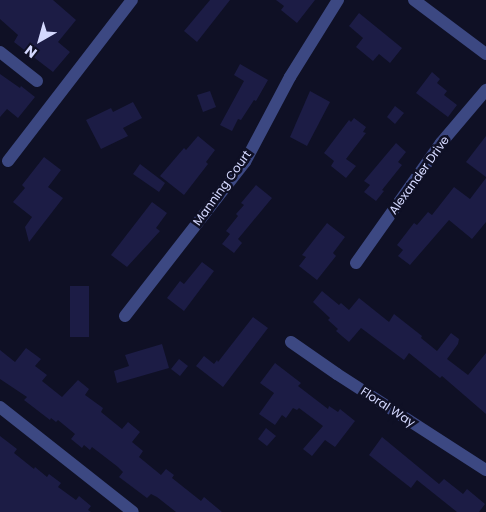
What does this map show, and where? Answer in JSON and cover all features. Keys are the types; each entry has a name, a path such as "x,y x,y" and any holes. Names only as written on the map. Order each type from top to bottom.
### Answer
{"street":[{"path":"8,161 132,0"},
{"name":"Manning Court","path":"125,316 245,162 290,77 338,0"},
{"path":"414,0 430,5 486,54"},
{"path":"0,52 37,81"},
{"name":"Alexander Drive","path":"356,263 441,143 486,90"},
{"name":"Floral Way","path":"291,342 486,470"},
{"path":"0,407 133,512"}],"building":[{"path":"0,0 53,0 76,20 58,42 70,52 53,72 14,42 18,35 0,19"},
{"path":"210,0 230,0 197,42 184,31"},
{"path":"276,0 315,0 297,23 281,10 284,6"},
{"path":"359,13 402,48 390,63 379,54 373,61 356,47 363,38 349,26"},
{"path":"240,64 268,80 256,101 254,100 241,120 238,119 232,131 220,125 244,81 234,75"},
{"path":"432,72 440,79 437,83 447,91 444,95 457,105 448,117 416,93"},
{"path":"0,74 20,88 21,86 35,97 18,118 7,109 0,117"},
{"path":"210,91 216,107 203,112 197,95"},
{"path":"310,91 330,102 307,146 290,137"},
{"path":"133,102 142,118 123,128 128,136 101,149 86,120 111,108 113,112"},
{"path":"395,106 404,113 395,124 387,117"},
{"path":"354,118 366,127 363,132 366,133 346,159 356,166 346,178 331,166 334,161 324,153 349,120 351,122"},
{"path":"198,136 215,150 206,162 208,164 184,195 160,176 184,148 186,150"},
{"path":"486,136 486,177 466,162"},
{"path":"396,143 406,152 398,162 402,165 382,190 384,191 376,201 364,192 370,185 364,181"},
{"path":"44,157 61,170 48,187 63,198 29,242 25,227 32,217 13,202 25,188 22,185"},
{"path":"140,164 165,183 159,192 133,174"},
{"path":"486,178 486,222 472,239 449,220 410,265 398,256 403,250 397,245 414,223 417,225 428,212 432,215 454,187 470,199"},
{"path":"256,185 272,198 238,239 242,243 234,253 222,244 230,234 226,231 244,205 241,203"},
{"path":"152,202 167,213 156,228 160,231 127,267 111,255"},
{"path":"327,223 345,237 333,253 336,256 317,280 299,266 306,257 302,255"},
{"path":"202,262 214,271 184,311 167,298 180,281 184,284"},
{"path":"70,286 89,286 89,337 70,337"},
{"path":"322,291 339,305 341,303 349,310 359,298 389,322 394,314 422,336 421,338 437,351 451,333 459,339 458,344 447,359 468,375 486,353 486,414 442,376 440,378 409,353 404,360 361,328 349,342 336,331 338,329 328,320 330,318 313,302"},
{"path":"253,317 268,328 223,387 196,366 204,356 214,364 217,360 218,362"},
{"path":"162,344 169,368 117,383 114,371 129,366 125,355"},
{"path":"26,348 41,359 35,366 47,375 42,381 62,397 78,380 89,389 85,395 103,408 101,412 122,429 128,422 140,432 132,442 143,451 139,457 161,475 166,469 174,475 172,478 201,501 204,497 222,512 176,512 151,494 147,498 119,477 123,472 118,467 92,447 90,450 84,445 82,448 71,439 75,434 58,420 56,422 51,418 50,420 24,400 27,397 0,379 0,350 15,362"},
{"path":"179,359 188,366 180,376 171,369"},
{"path":"275,363 301,383 298,386 328,409 329,406 338,412 340,409 355,421 335,447 325,440 312,456 303,449 323,426 299,408 297,410 293,408 286,418 282,415 275,425 259,414 274,393 260,383"},
{"path":"266,428 276,436 267,446 258,439"},
{"path":"0,436 17,449 14,453 34,469 35,467 47,477 49,474 61,483 58,487 76,500 79,496 91,506 88,510 91,512 0,512"},
{"path":"382,437 439,484 444,479 463,494 467,489 485,504 479,512 457,512 417,480 411,488 369,455"}]}
